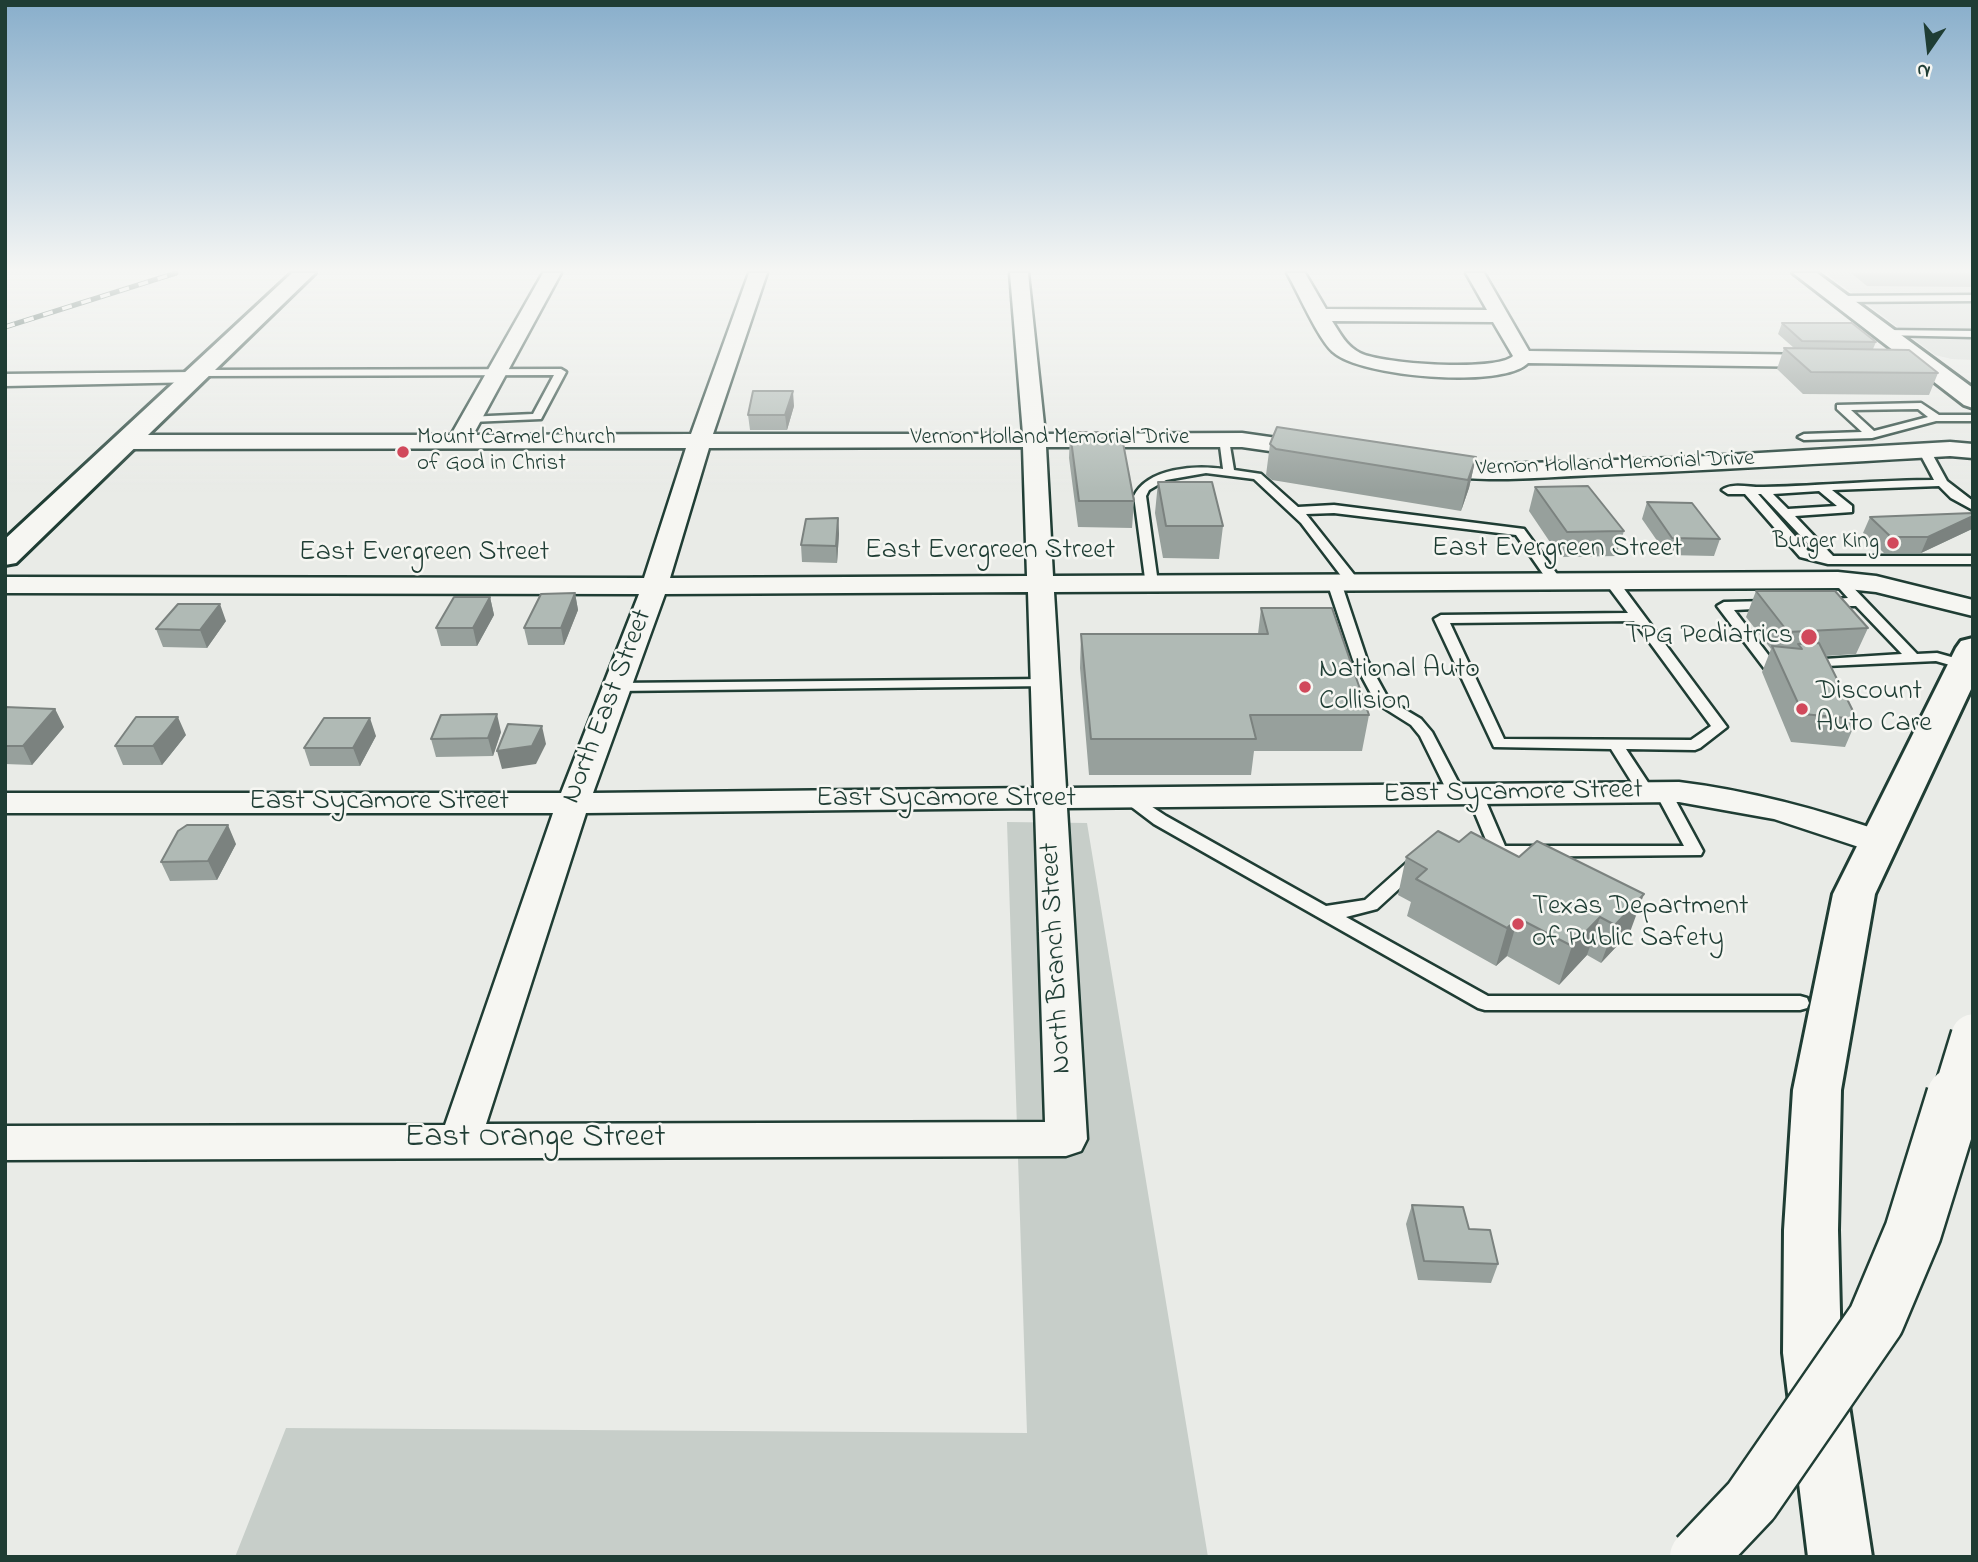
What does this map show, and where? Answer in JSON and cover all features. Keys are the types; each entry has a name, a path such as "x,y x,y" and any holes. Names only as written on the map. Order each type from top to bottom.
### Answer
{"main road":[{"path":"5,556 228,346"},
{"path":"1902,346 1973,400"},
{"path":"1924,363 1958,362"},
{"path":"1840,1557 1812,1353 1811,1230 1817,1090 1854,894 1969,657"},
{"path":"1698,1557 1751,1501 1875,1320 1913,1232 1973,1036"}],"street":[{"path":"459,441 512,346"},
{"name":"North East Street","path":"460,1140 573,803 655,586 700,440 733,346"},
{"name":"North Branch Street","path":"1026,346 1034,439 1066,1139"},
{"path":"1337,346 1352,357 1373,364 1437,371 1491,370 1514,366 1523,357 1841,361"},
{"path":"1516,346 1523,357"},
{"path":"1883,362 1924,363"},
{"path":"5,380 196,376"},
{"name":"Vernon Holland Memorial Drive","path":"125,442 1242,440 1337,453"},
{"name":"Vernon Holland Memorial Drive","path":"1404,462 1472,472 1673,465 1868,445 1973,451"},
{"name":"East Evergreen Street","path":"5,585 655,586 1611,581 1834,570 1876,584 1973,608"},
{"name":"East Sycamore Street","path":"5,803 573,803 1655,793 1721,796 1766,805 1821,821 1880,843"},
{"name":"East Orange Street","path":"5,1143 1066,1139"}],"lane":[{"path":"196,376 561,372 537,417 471,419"},
{"path":"1868,445 1841,407 1921,406 1936,418"},
{"path":"1804,437 1841,436 1868,445 1936,418 1973,418"},
{"path":"1841,436 1868,445"},
{"path":"1223,440 1229,472"},
{"path":"1924,450 1940,483 1957,498 1973,506"},
{"path":"1151,583 1140,496 1144,488 1163,477 1206,470 1257,476 1305,520 1343,582 1360,660 1383,703 1416,722 1427,736 1466,794 1499,851"},
{"path":"1728,491 1940,483"},
{"path":"1786,513 1848,509 1821,487"},
{"path":"1748,491 1804,554 1834,570 1970,559 1973,545"},
{"path":"1764,491 1786,513 1860,603 1913,658"},
{"path":"1295,511 1334,509 1520,532 1555,581"},
{"path":"1611,581 1638,617 1719,727 1695,745 1499,744 1441,619 1638,617"},
{"path":"1805,604 1860,603"},
{"path":"1778,604 1724,606 1769,665 1969,657"},
{"path":"616,687 1045,683"},
{"path":"1474,853 1695,851 1655,793 1615,744"},
{"path":"1131,798 1160,820 1485,1003 1800,1003"},
{"path":"1322,912 1346,911 1371,905 1415,863 1438,855"}],"shaded area":[{"path":"1923,346 1973,346 1973,360 1935,355"},
{"path":"1007,822 1087,823 1208,1557 235,1557 286,1428 1027,1433"}],"building":[{"path":"1784,348 1909,350 1938,373 1811,372"},
{"path":"753,391 793,391 785,415 748,415"},
{"path":"1277,427 1476,457 1468,480 1276,449 1270,444"},
{"path":"1070,432 1121,432 1134,501 1079,501"},
{"path":"1158,482 1212,482 1223,526 1166,526"},
{"path":"1588,486 1624,531 1567,532 1535,487"},
{"path":"1647,502 1692,503 1720,539 1672,538"},
{"path":"1973,513 1973,516 1928,537 1891,537 1870,517"},
{"path":"838,518 836,546 801,545 806,519"},
{"path":"1756,591 1835,591 1868,628 1788,632"},
{"path":"575,593 561,628 524,628 541,594"},
{"path":"454,597 490,597 473,628 436,628"},
{"path":"178,604 220,604 200,630 156,629"},
{"path":"1261,608 1332,608 1369,715 1250,715 1256,739 1091,739 1081,634 1268,634"},
{"path":"1819,643 1857,719 1803,714 1772,646 1802,649 1798,644"},
{"path":"5,707 55,709 23,746 5,746"},
{"path":"497,714 488,738 431,739 441,715"},
{"path":"136,717 178,717 153,746 115,746"},
{"path":"324,718 370,718 353,748 304,748"},
{"path":"508,724 542,726 532,746 497,751"},
{"path":"187,825 228,825 208,861 161,862 178,831"},
{"path":"1438,831 1459,842 1471,832 1519,857 1537,841 1644,894 1615,925 1600,917 1572,946 1518,918 1507,928 1416,879 1427,869 1406,857"},
{"path":"1412,1205 1463,1207 1469,1229 1490,1230 1498,1264 1424,1261"}],"place":[{"name":"Mount Carmel Church of God in Christ","path":"403,452"},
{"name":"Burger King","path":"1893,543"},
{"name":"TPG Pediatrics","path":"1809,637"},
{"name":"National Auto Collision","path":"1305,687"},
{"name":"Discount Auto Care","path":"1802,709"},
{"name":"Texas Department of Public Safety","path":"1518,924"}]}
